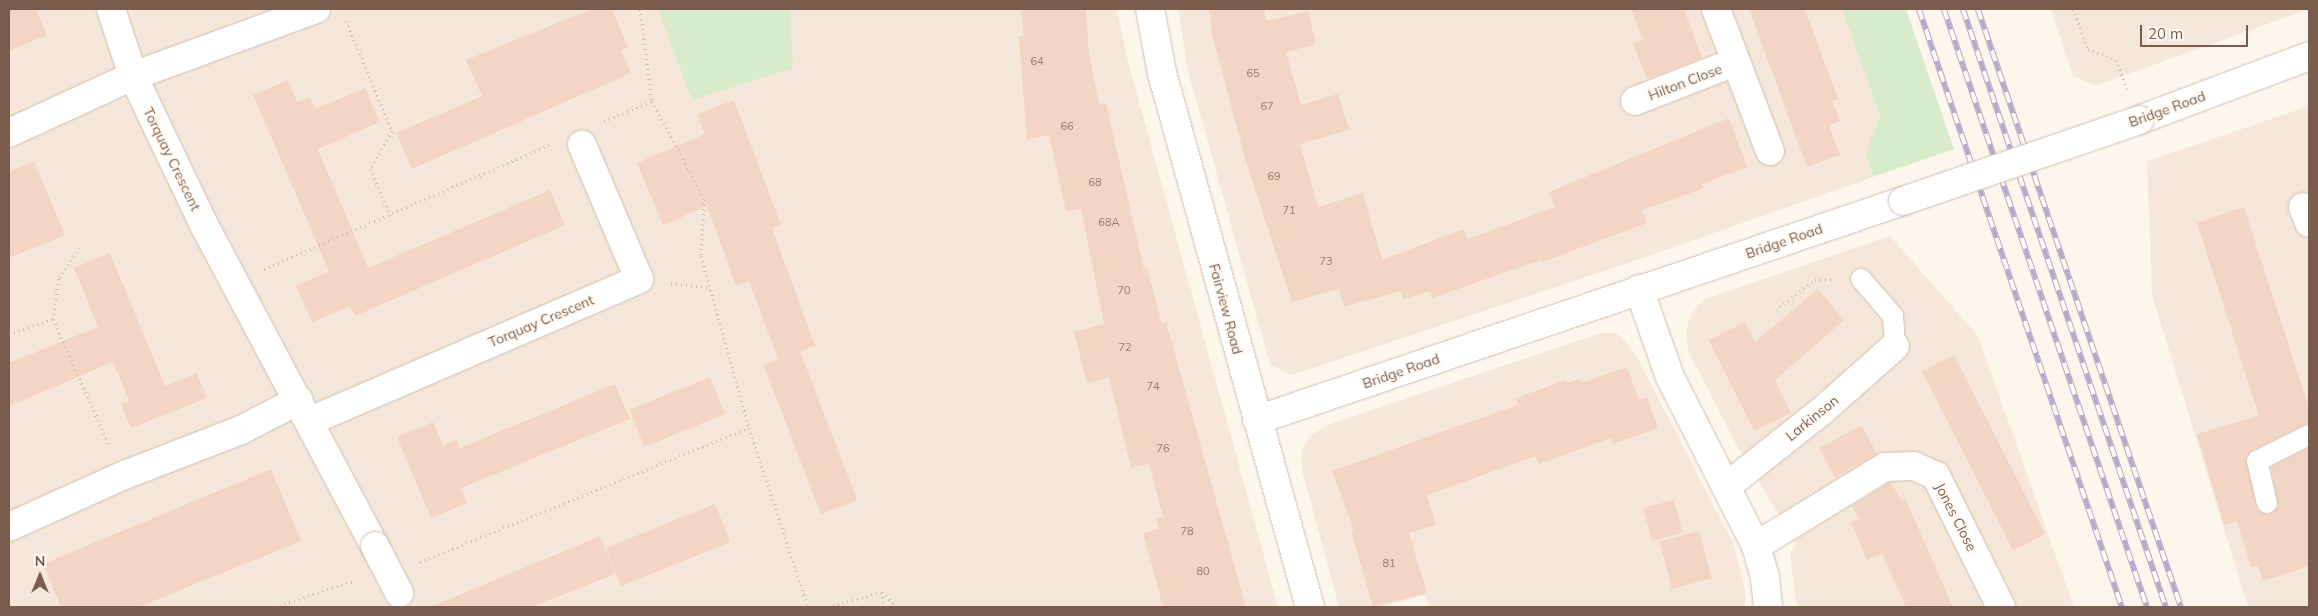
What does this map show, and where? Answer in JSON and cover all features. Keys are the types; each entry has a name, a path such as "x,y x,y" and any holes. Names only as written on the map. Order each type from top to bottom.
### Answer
{"street":[{"name":"Torquay Crescent","path":"111,9 132,76 204,224 236,281 403,600"},
{"path":"9,132 132,76 316,9"},
{"name":"Fairview Road","path":"1150,9 1162,73 1310,607"},
{"name":"Hilton Close","path":"1716,9 1770,151"},
{"name":"Bridge Road","path":"1257,420 2139,120 2309,56"},
{"name":"Hilton Close","path":"1635,101 1736,62"},
{"path":"579,139 639,279"},
{"name":"Torquay Crescent","path":"9,527 122,476 241,430 304,410 639,279"},
{"path":"1638,289 1670,377 1756,546 1765,578 1768,607"},
{"name":"Larkinson","path":"1727,486 1895,346"},
{"name":"Jones Close","path":"1756,546 1885,467 1914,466 1936,476 2001,607"}],"lane":[{"path":"1861,279 1893,316 1895,346"},
{"path":"2267,503 2257,461 2309,435"}],"path":[{"path":"640,9 652,101 704,199 701,256 749,428 808,607"},
{"path":"2073,9 2088,49 2116,60"},
{"path":"344,18 392,131 370,169 391,216"},
{"path":"236,281 579,139 652,101"},
{"path":"80,246 59,277 53,319 122,476"},
{"path":"639,279 710,288"},
{"path":"1776,310 1815,280 1861,279"},
{"path":"9,334 53,319"},
{"path":"417,563 749,428"},
{"path":"275,607 355,580"},
{"path":"828,607 882,592"},
{"path":"882,592 883,607"},
{"path":"882,592 897,607"}],"shaded area":[{"path":"9,9 1117,9 1127,58 1278,607 9,607"},
{"path":"1178,9 1842,9 1880,116 1866,154 1873,177 1637,260 1292,375 1270,365 1187,67"},
{"path":"2051,9 2309,9 2095,86 2073,76"},
{"path":"2309,106 2309,607 2248,607 2152,295 2147,161"},
{"path":"1890,236 1978,336 2074,607 1797,607 1790,555 1796,543 1735,442 1688,351 1686,330 1692,312 1705,299"},
{"path":"1601,333 1617,333 1635,353 1734,545 1745,589 1745,607 1429,607 1425,595 1381,607 1339,607 1302,470 1301,452 1309,437 1327,425"}],"green space":[{"path":"658,9 790,9 793,68 692,100"},
{"path":"1842,9 1906,9 1954,149 1873,177 1866,154 1880,116"}],"building":[{"path":"9,9 36,9 47,35 9,51"},
{"path":"592,9 612,9 628,47 621,50 631,73 412,169 396,133 482,96 466,60"},
{"path":"1021,9 1086,9 1089,54 1099,104 1106,103 1144,269 1147,268 1162,324 1166,322 1246,607 1163,607 1143,533 1159,529 1156,519 1163,517 1149,464 1131,468 1109,378 1087,383 1074,332 1104,324 1081,209 1066,212 1049,135 1027,140 1019,36 1024,36"},
{"path":"1209,9 1265,9 1266,21 1308,11 1316,44 1286,52 1301,105 1338,94 1349,130 1300,144 1318,207 1363,193 1382,260 1464,229 1468,239 1555,207 1549,192 1729,118 1747,167 1702,184 1704,188 1642,210 1647,223 1542,262 1541,260 1432,298 1430,291 1403,299 1401,291 1344,307 1339,289 1292,302 1246,162 1212,34"},
{"path":"1631,9 1684,9 1702,58 1647,79 1633,43 1643,40"},
{"path":"1749,9 1805,9 1838,99 1832,101 1840,121 1829,125 1840,155 1807,167"},
{"path":"288,80 297,102 310,97 315,109 365,88 380,122 318,149 368,268 550,190 565,225 355,316 350,306 312,322 296,286 329,271 253,95"},
{"path":"734,100 781,225 772,228 815,346 778,359 749,281 736,286 707,206 663,225 637,163 705,134 697,114"},
{"path":"34,161 65,235 9,258 9,172"},
{"path":"2244,207 2309,408 2309,423 2252,450 2246,458 2256,506 2259,511 2269,515 2278,506 2271,467 2309,448 2309,566 2263,581 2258,565 2251,567 2237,521 2224,525 2197,434 2259,416 2197,223"},
{"path":"110,253 165,386 197,373 207,398 131,428 121,404 129,401 113,362 9,406 9,363 98,327 74,268"},
{"path":"1818,289 1844,320 1775,380 1791,413 1754,431 1709,340 1745,322 1755,342"},
{"path":"800,351 857,500 821,514 764,365"},
{"path":"1954,355 2045,534 2013,550 1922,371"},
{"path":"1627,367 1639,400 1647,397 1658,428 1613,444 1611,438 1539,464 1536,456 1427,495 1436,525 1409,533 1427,593 1373,607 1351,531 1354,530 1332,471 1518,405 1516,398 1566,380 1567,383 1579,379 1581,383"},
{"path":"710,377 725,414 644,447 629,410"},
{"path":"615,384 630,419 461,488 467,503 431,518 397,437 433,422 443,446 457,440 460,448"},
{"path":"1861,425 1877,454 1835,477 1819,448"},
{"path":"271,469 301,541 139,607 61,607 43,564"},
{"path":"1890,482 1902,500 1905,498 1953,607 1906,607 1882,554 1867,560 1851,522 1859,519 1852,506"},
{"path":"1674,500 1683,533 1652,541 1643,508"},
{"path":"715,504 730,542 621,586 606,548"},
{"path":"1699,531 1712,578 1672,589 1659,542"},
{"path":"600,536 615,574 532,607 430,607"}],"railway":[{"path":"1919,9 2122,607"},
{"path":"1944,9 2147,607"},
{"path":"1963,9 2166,607"},
{"path":"1978,9 2181,607"}]}
